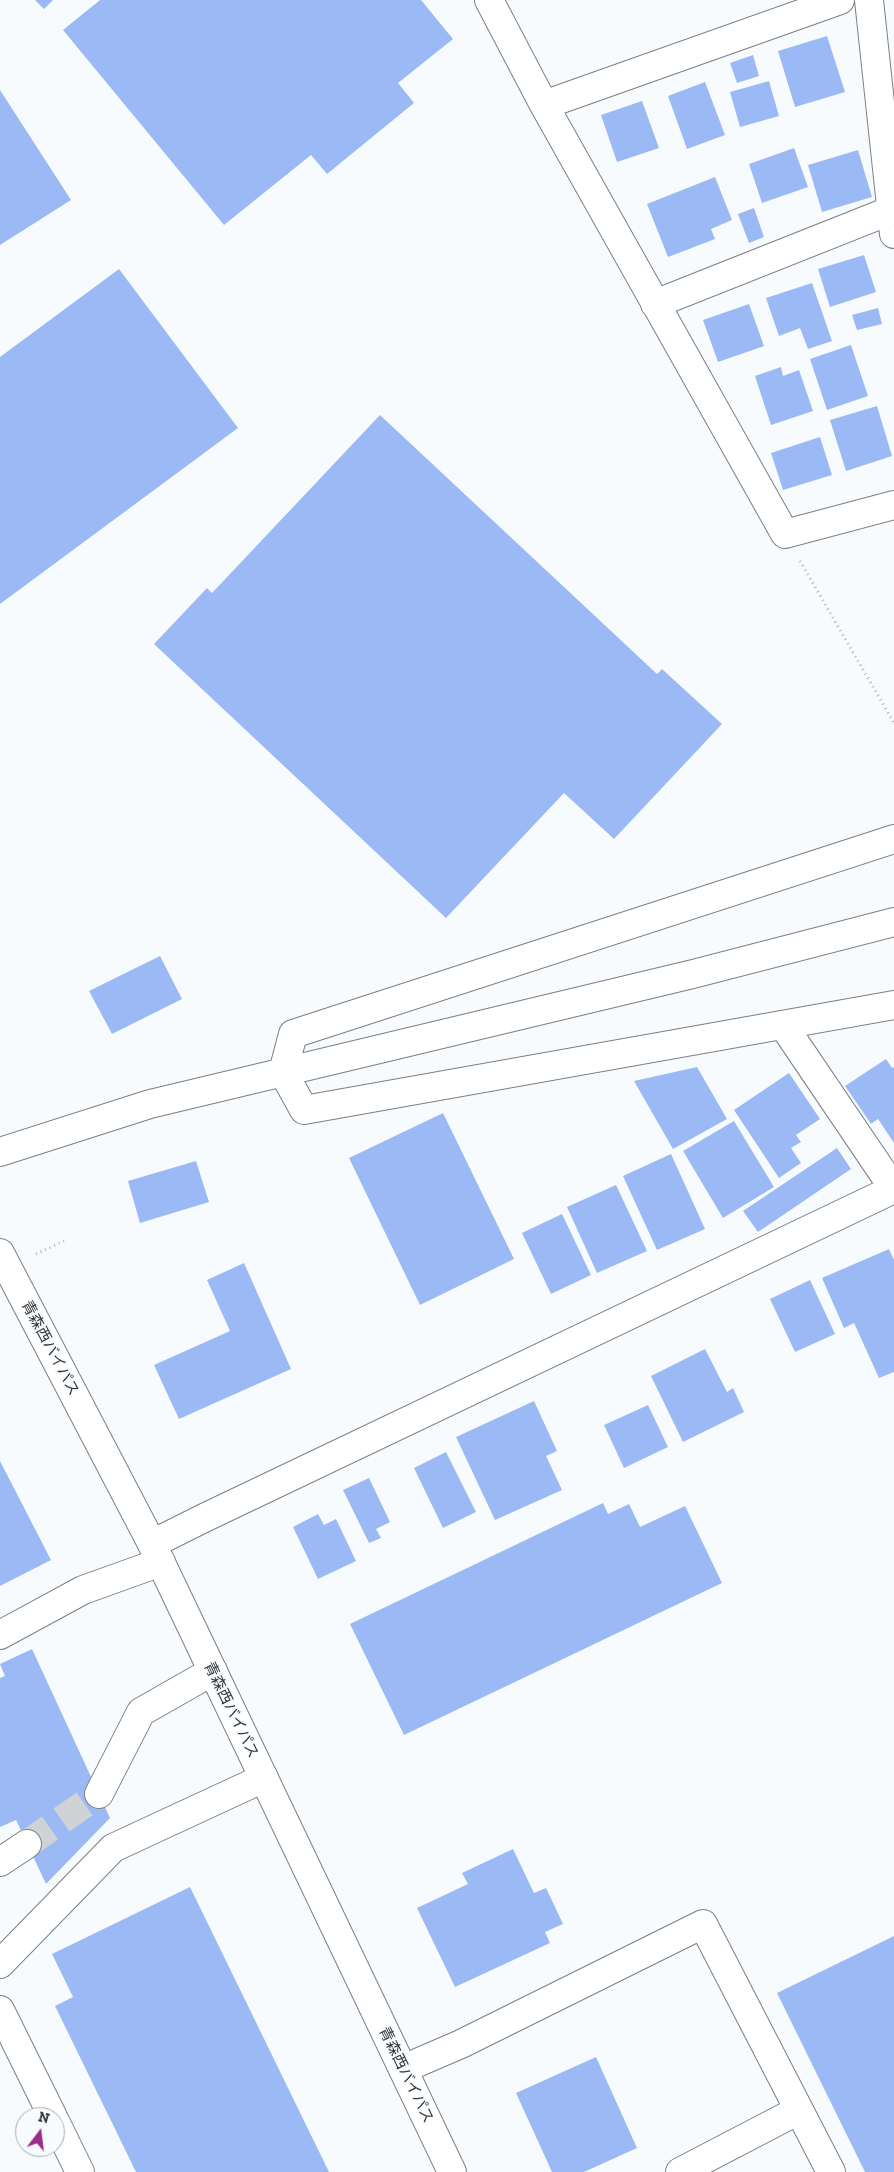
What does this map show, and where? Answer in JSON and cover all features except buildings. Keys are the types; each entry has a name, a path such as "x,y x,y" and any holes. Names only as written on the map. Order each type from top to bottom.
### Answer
{"main road":[{"path":"489,0 544,105 786,534 894,505"},
{"path":"544,105 840,0"},
{"path":"656,304 893,222 868,0"},
{"path":"894,838 293,1034 283,1072 304,1110 894,1005"},
{"path":"0,1152 150,1104 693,974 894,922"},
{"path":"0,1635 156,1553 213,1514 894,1189 784,1025"},
{"name":"青森西バイパス","path":"0,1253 156,1553 452,2172"},
{"path":"99,1794 141,1712 213,1671"},
{"path":"0,1964 113,1848 264,1778"},
{"path":"0,1862 27,1844"},
{"path":"403,2069 462,2044 703,1924 831,2172"},
{"path":"0,2010 48,2107"},
{"path":"680,2172 799,2110"},
{"path":"65,2141 80,2172"}],"path":[{"path":"786,534 894,723"}],"tunnel":[{"path":"27,1844 99,1794"}]}
